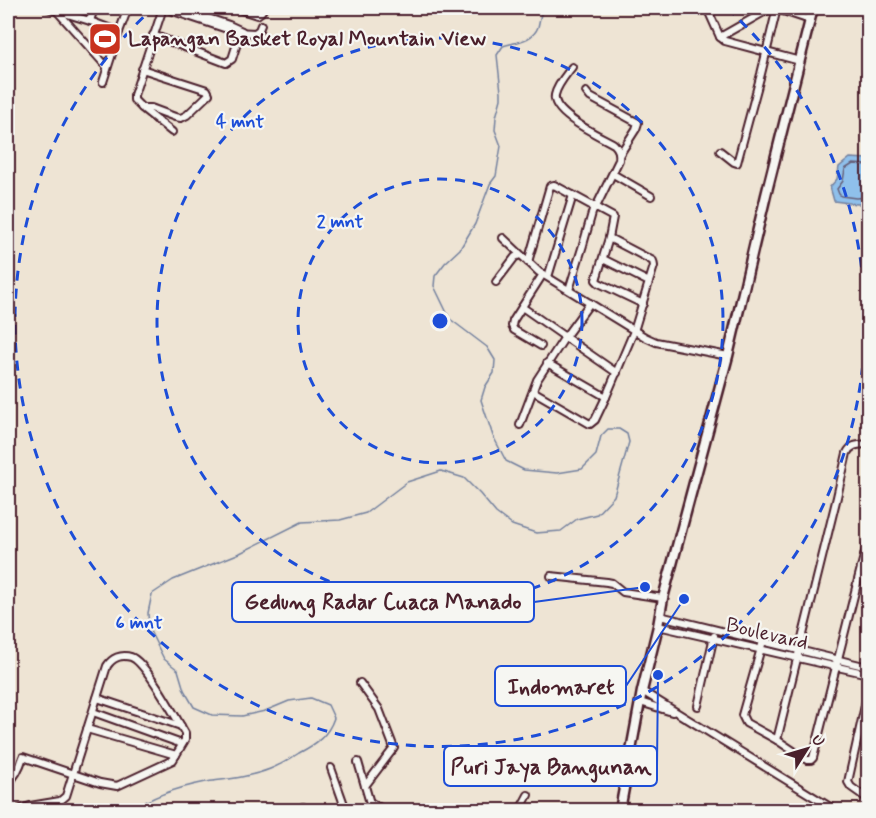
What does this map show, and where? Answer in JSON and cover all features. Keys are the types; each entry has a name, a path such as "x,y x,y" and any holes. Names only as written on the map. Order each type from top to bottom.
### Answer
{"street":[{"path":"48,8 119,32"},
{"path":"90,21 94,8"},
{"path":"103,82 128,8"},
{"path":"172,132 133,98 163,8 242,32 255,33 261,25"},
{"path":"178,8 229,25 242,32"},
{"path":"235,8 257,15 264,8"},
{"path":"707,8 720,37 725,41 800,61"},
{"path":"720,37 775,8 810,20"},
{"path":"720,151 737,163 775,8"},
{"path":"620,810 642,691 663,598 728,356 813,8"},
{"path":"57,11 107,67"},
{"path":"153,35 226,63 232,59 242,32"},
{"path":"572,67 555,95 557,104 566,116 614,144 620,154"},
{"path":"142,69 207,90 209,93 181,118 151,108 142,108"},
{"path":"569,290 595,206 638,123 590,97 586,92"},
{"path":"613,174 651,196"},
{"path":"528,262 552,184 613,217 597,281 643,304"},
{"path":"541,346 514,330 513,321 545,276 573,195"},
{"path":"503,238 545,276 634,331 656,342 728,356"},
{"path":"533,392 590,424 595,420 634,331 654,266 653,260 609,238"},
{"path":"496,282 515,257 520,255"},
{"path":"603,259 649,282"},
{"path":"520,425 537,380 590,303"},
{"path":"522,307 617,373"},
{"path":"547,363 606,397"},
{"path":"777,740 847,453 853,446 868,444"},
{"path":"763,641 742,715 746,723 807,760 812,759 866,561 868,540"},
{"path":"550,576 608,582 623,592 663,598"},
{"name":"Boulevard","path":"660,616 799,650 868,674"},
{"name":"Boulevard","path":"658,626 797,658 868,667"},
{"path":"698,706 716,630"},
{"path":"8,783 13,779 23,758 74,773 100,783 117,786 173,760 185,734 157,685 132,657 118,656 107,666 74,773 66,796 60,801 19,810"},
{"path":"360,683 379,709 394,748 365,786"},
{"path":"642,691 835,810"},
{"path":"868,692 848,782 851,788 868,799"},
{"path":"97,698 181,726"},
{"path":"640,702 681,715"},
{"path":"93,712 182,744"},
{"path":"87,729 176,756"},
{"path":"358,762 372,810"},
{"path":"331,768 346,810"},
{"path":"520,810 528,795"},
{"path":"370,802 384,810"}],"green space":[{"name":"Lapangan Basket Royal Mountain View","path":"102,30 112,35 107,49 97,43"}],"water":[{"path":"850,158 868,159 868,203 834,201 830,187 837,179 839,167"}],"waterway":[{"path":"133,810 149,800 177,789 246,776 274,767 316,743 325,735 334,718 328,705 311,698 289,701 265,711 242,716 212,715 194,707 184,690 178,670 164,659 149,629 148,613 152,594 173,580 240,553 302,522 340,520 366,513 407,482 441,471 464,478 496,513 512,525 536,533 561,531 577,519 597,514 614,496 629,442 627,434 619,429 608,429 601,436 596,455 582,469 557,473 524,470 506,461 493,436 481,400 485,387 494,373 495,360 487,347 450,319 434,286 435,276 460,249 475,224 490,184 496,176 501,146 495,130 501,99 497,55 503,46 523,40 536,32 544,8"}],"place":[{"name":"Lapangan Basket Royal Mountain View","path":"105,39"},
{"name":"Gedung Radar Cuaca Manado","path":"645,587"},
{"name":"Indomaret","path":"684,599"},
{"name":"Puri Jaya Bangunan","path":"658,675"}]}
